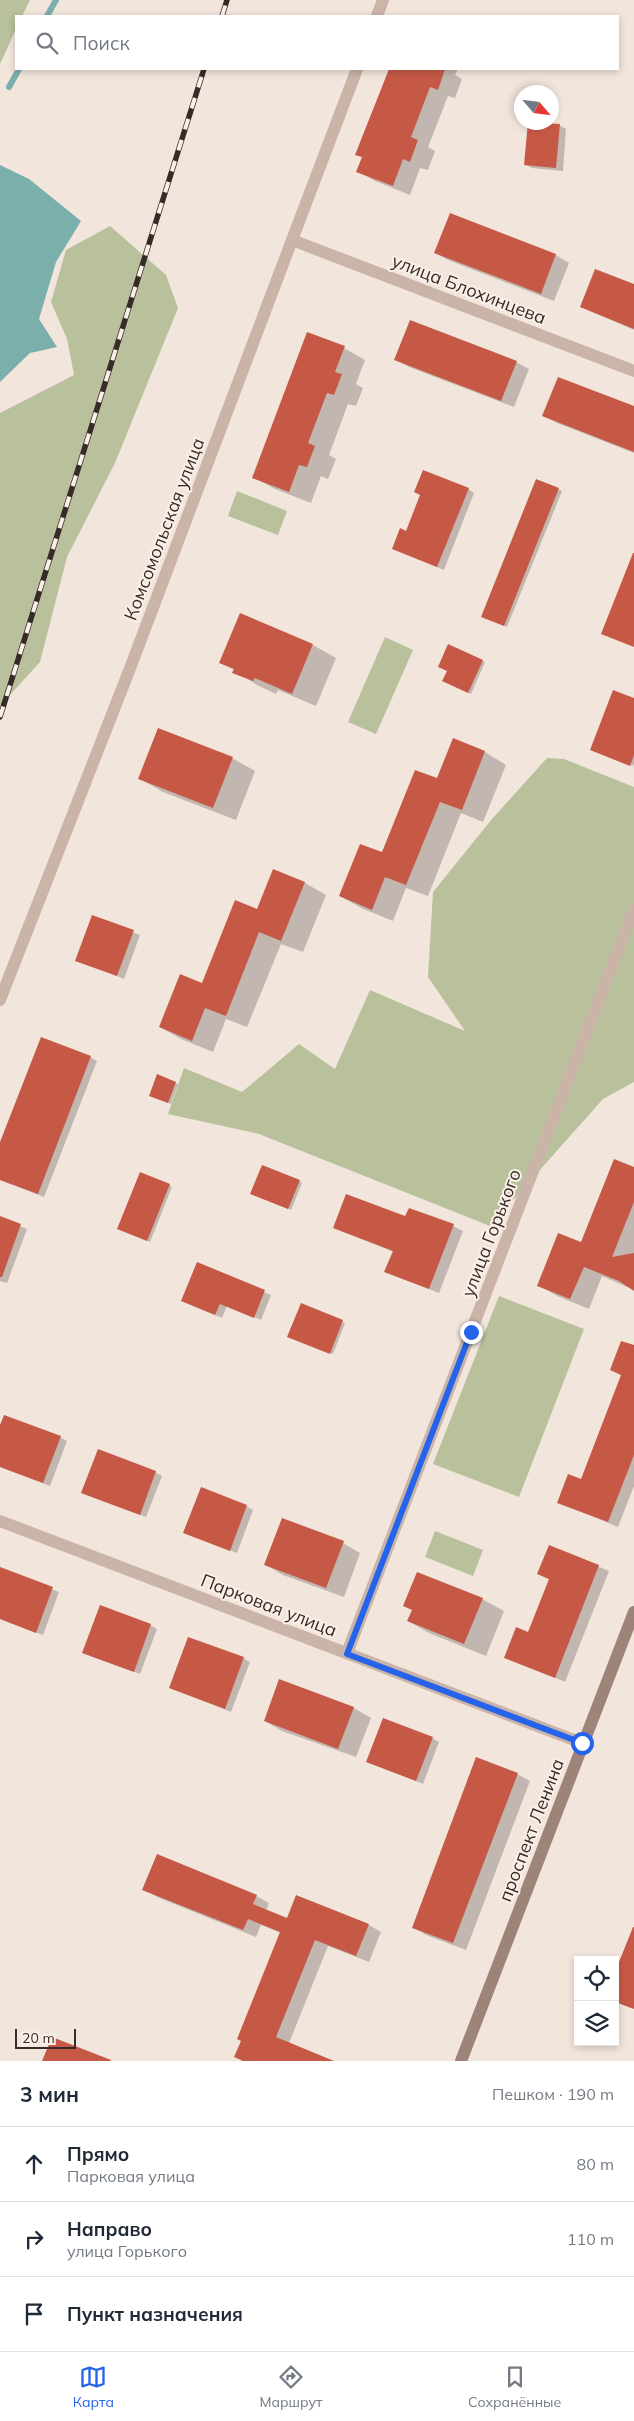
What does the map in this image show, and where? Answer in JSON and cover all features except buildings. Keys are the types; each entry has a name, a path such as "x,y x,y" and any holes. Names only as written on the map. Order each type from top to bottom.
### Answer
{"main road":[{"name":"проспект Ленина","path":"461,2061 634,1612"}],"street":[{"path":"377,15 383,0"},
{"name":"Комсомольская улица","path":"0,1000 129,671 357,70"},
{"name":"улица Блохинцева","path":"292,240 634,371"},
{"name":"улица Горького","path":"347,1654 634,910"},
{"name":"Парковая улица","path":"0,1521 582,1743"}],"green space":[{"path":"0,0 30,0 22,15 15,15 15,31 0,64"},
{"path":"110,226 166,275 178,308 115,463 67,557 40,662 0,706 0,413 74,375 67,339 51,302 66,250"},
{"path":"237,491 287,511 278,535 228,516"},
{"path":"385,637 413,650 376,734 348,722"},
{"path":"547,758 564,759 634,787 634,1082 603,1099 490,1226 259,1134 168,1114 184,1068 242,1092 299,1044 335,1069 370,990 465,1031 428,977 433,892 492,819"},
{"path":"499,1296 584,1329 519,1497 433,1464"},
{"path":"435,1531 483,1550 473,1576 425,1557"}],"water":[{"path":"0,165 29,179 81,221 56,262 39,319 57,347 30,353 0,382"}],"waterway":[{"path":"48,15 56,0"},
{"path":"9,87 18,70"}],"railway":[{"path":"222,15 227,0"},
{"path":"0,717 204,70"}],"route":[{"path":"471,1332 347,1654 582,1743"}]}
